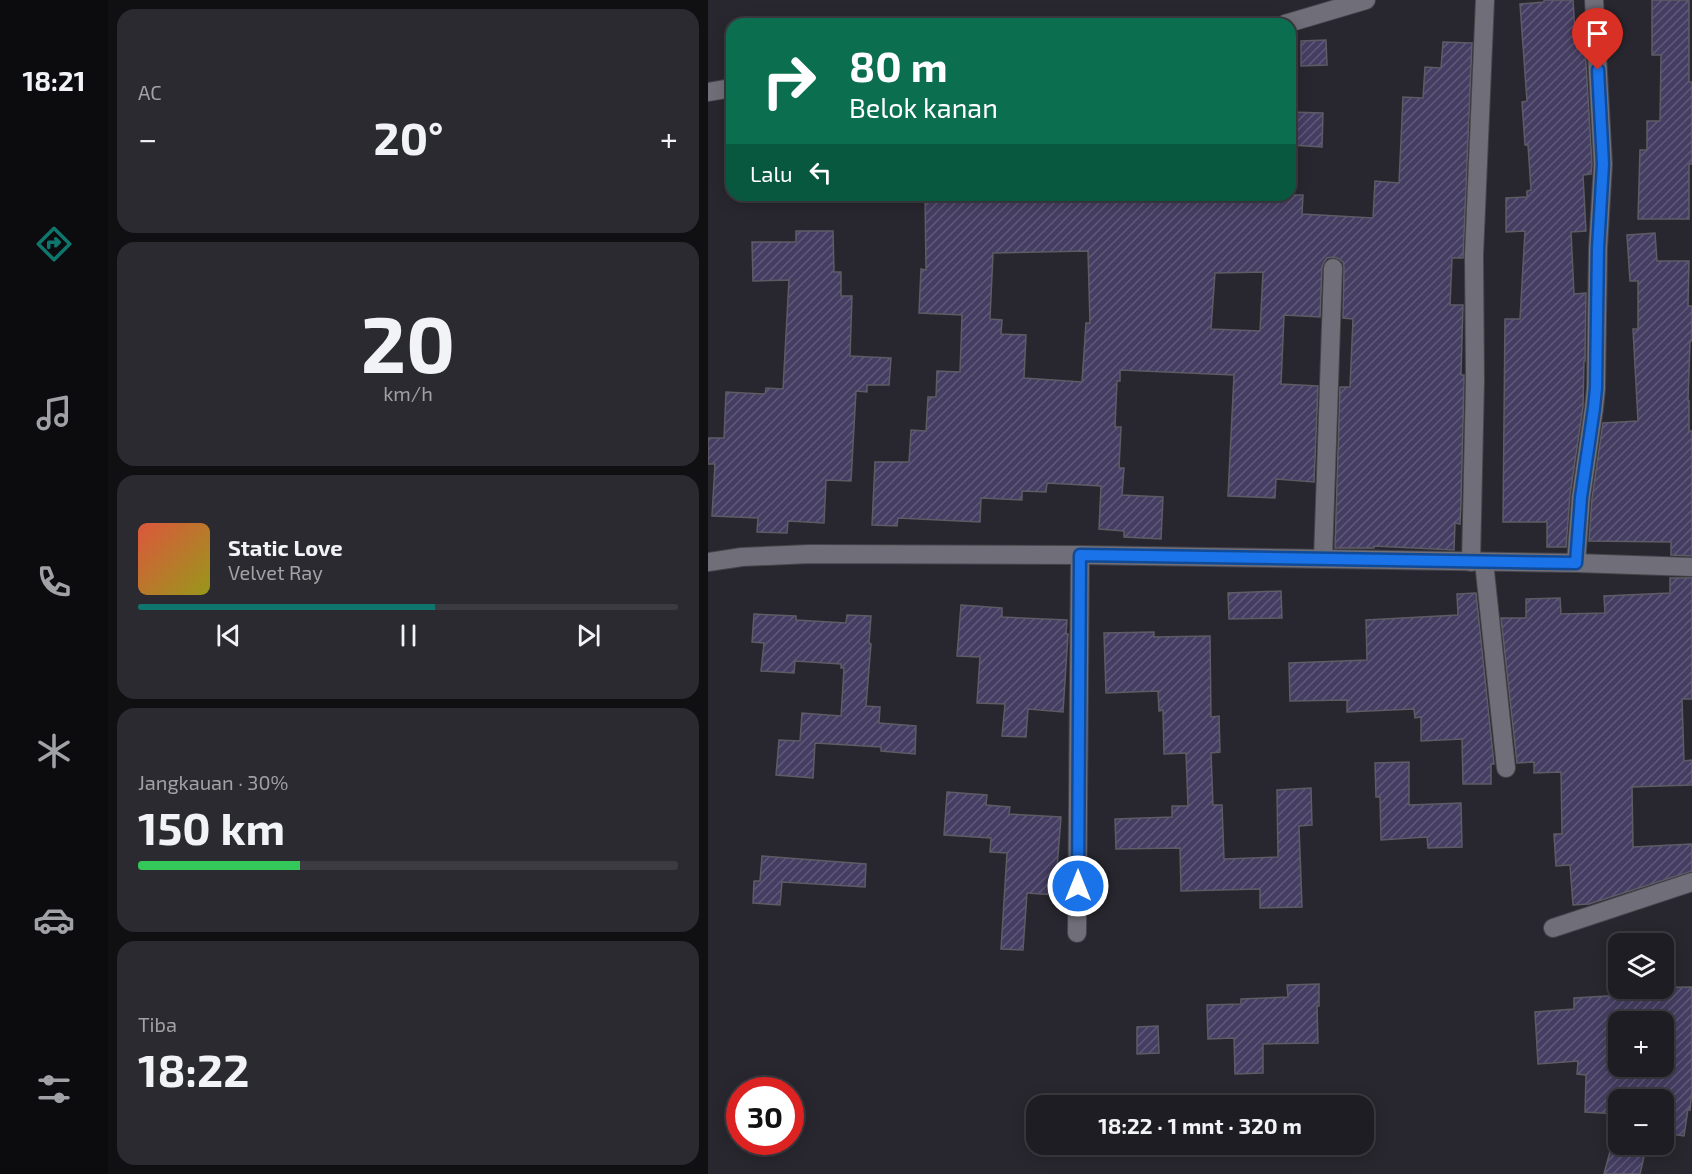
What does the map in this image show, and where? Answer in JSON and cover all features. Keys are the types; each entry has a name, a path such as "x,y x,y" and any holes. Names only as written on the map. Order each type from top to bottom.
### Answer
{"street":[{"path":"1296,21 1366,0"},
{"path":"1485,0 1474,255 1478,562 1506,768"},
{"path":"1576,563 1581,497 1596,388 1598,248 1603,164 1594,0"},
{"path":"708,92 726,89"},
{"path":"1323,559 1333,268"},
{"path":"708,562 742,557 810,554 1080,555 1692,567"},
{"path":"1077,933 1080,555"},
{"path":"1553,928 1692,882"}],"building":[{"path":"1544,0 1573,0 1575,32 1584,31 1592,164 1591,174 1583,175 1586,231 1571,232 1574,294 1586,293 1585,361 1583,407 1570,495 1566,547 1547,547 1547,522 1503,522 1505,319 1520,319 1525,231 1506,232 1506,198 1527,197 1527,191 1531,190 1522,102 1527,101 1520,4 1544,2"},
{"path":"1652,0 1689,0 1692,164 1689,164 1689,219 1638,219 1640,150 1647,150 1647,121 1660,121 1661,55 1652,55"},
{"path":"1326,40 1327,65 1301,66 1301,41"},
{"path":"1443,42 1472,43 1463,258 1452,258 1450,305 1463,305 1461,503 1460,524 1455,523 1454,550 1374,546 1374,548 1335,548 1340,387 1350,387 1353,319 1343,318 1344,268 1343,262 1334,257 1327,258 1322,267 1320,317 1284,315 1281,384 1318,386 1314,482 1276,479 1275,498 1228,496 1234,375 1120,370 1120,381 1117,381 1115,427 1121,427 1119,468 1124,468 1122,495 1163,497 1161,539 1124,537 1124,531 1099,529 1101,486 1047,483 1046,492 1022,491 1022,500 981,498 980,522 898,518 897,526 872,525 875,462 909,462 911,430 926,431 928,397 936,397 937,371 960,372 962,315 919,313 921,269 926,270 925,201 1296,201 1296,195 1303,195 1302,214 1373,218 1375,181 1399,183 1403,97 1423,98 1425,67 1441,68","holes":["1088,251 1090,323 1086,323 1082,382 1024,378 1026,335 1001,334 1002,320 990,319 993,253","1263,272 1260,331 1211,329 1215,273"]},
{"path":"1296,112 1323,113 1322,147 1296,145"},
{"path":"796,231 833,231 834,272 841,272 841,296 852,296 850,356 891,358 889,385 867,385 867,392 856,391 851,481 826,480 824,523 788,521 787,533 757,532 758,518 712,516 715,464 708,464 708,438 724,438 726,392 765,394 766,388 783,389 789,280 753,281 752,242 796,242"},
{"path":"1655,233 1657,261 1689,261 1688,306 1692,306 1688,401 1689,431 1692,431 1692,556 1671,555 1671,542 1589,541 1592,498 1603,423 1638,421 1633,329 1638,329 1638,281 1630,281 1627,235"},
{"path":"1670,578 1692,578 1692,699 1682,699 1684,761 1692,760 1692,785 1632,787 1633,847 1692,844 1692,871 1589,904 1573,905 1570,865 1556,866 1554,834 1562,834 1561,772 1534,773 1534,762 1517,763 1501,618 1526,618 1526,599 1560,598 1561,614 1605,613 1604,596 1670,593"},
{"path":"1281,591 1282,618 1229,619 1228,593"},
{"path":"1476,593 1494,764 1491,764 1491,784 1463,784 1462,739 1421,741 1421,717 1415,718 1414,709 1347,712 1347,700 1290,701 1289,663 1367,660 1366,620 1458,615 1457,594"},
{"path":"961,605 1002,608 1002,617 1067,620 1063,712 1028,709 1026,737 1002,736 1005,704 977,703 980,657 957,656"},
{"path":"754,614 796,616 796,620 846,623 847,615 871,616 866,706 880,707 879,723 916,726 915,754 881,751 881,747 815,743 813,778 776,775 779,740 800,741 802,713 841,716 844,668 841,668 841,664 795,661 794,673 761,671 764,643 752,642"},
{"path":"1154,632 1154,637 1210,636 1211,717 1219,716 1220,752 1211,753 1213,805 1222,805 1224,859 1278,857 1277,790 1311,788 1312,825 1299,826 1302,907 1260,908 1260,889 1181,891 1180,848 1116,849 1115,819 1172,817 1172,806 1188,806 1186,753 1164,754 1163,710 1159,711 1158,691 1106,693 1104,633"},
{"path":"1409,762 1409,805 1461,803 1462,847 1428,848 1427,837 1381,840 1380,797 1376,797 1375,763"},
{"path":"947,792 987,795 986,805 1010,807 1009,814 1061,817 1055,895 1027,893 1023,950 1001,949 1007,853 990,852 991,838 944,835"},
{"path":"762,856 866,864 865,887 782,882 780,905 753,903 754,881 760,881"},
{"path":"1319,984 1318,1043 1263,1044 1263,1073 1235,1074 1234,1038 1208,1039 1207,1005 1241,1004 1241,999 1288,997 1287,985"},
{"path":"1674,987 1692,987 1692,1090 1684,1136 1674,1134 1674,1089 1608,1089 1608,1113 1585,1112 1586,1075 1577,1074 1578,1061 1538,1064 1535,1012 1574,1009 1574,998 1608,996 1608,999 1674,999"},
{"path":"1158,1026 1159,1053 1137,1054 1137,1027"},
{"path":"1609,1155 1644,1155 1640,1174 1604,1174"}],"route":[{"path":"1078,886 1080,555 1576,563 1581,497 1596,388 1598,248 1603,164 1598,70"}]}
